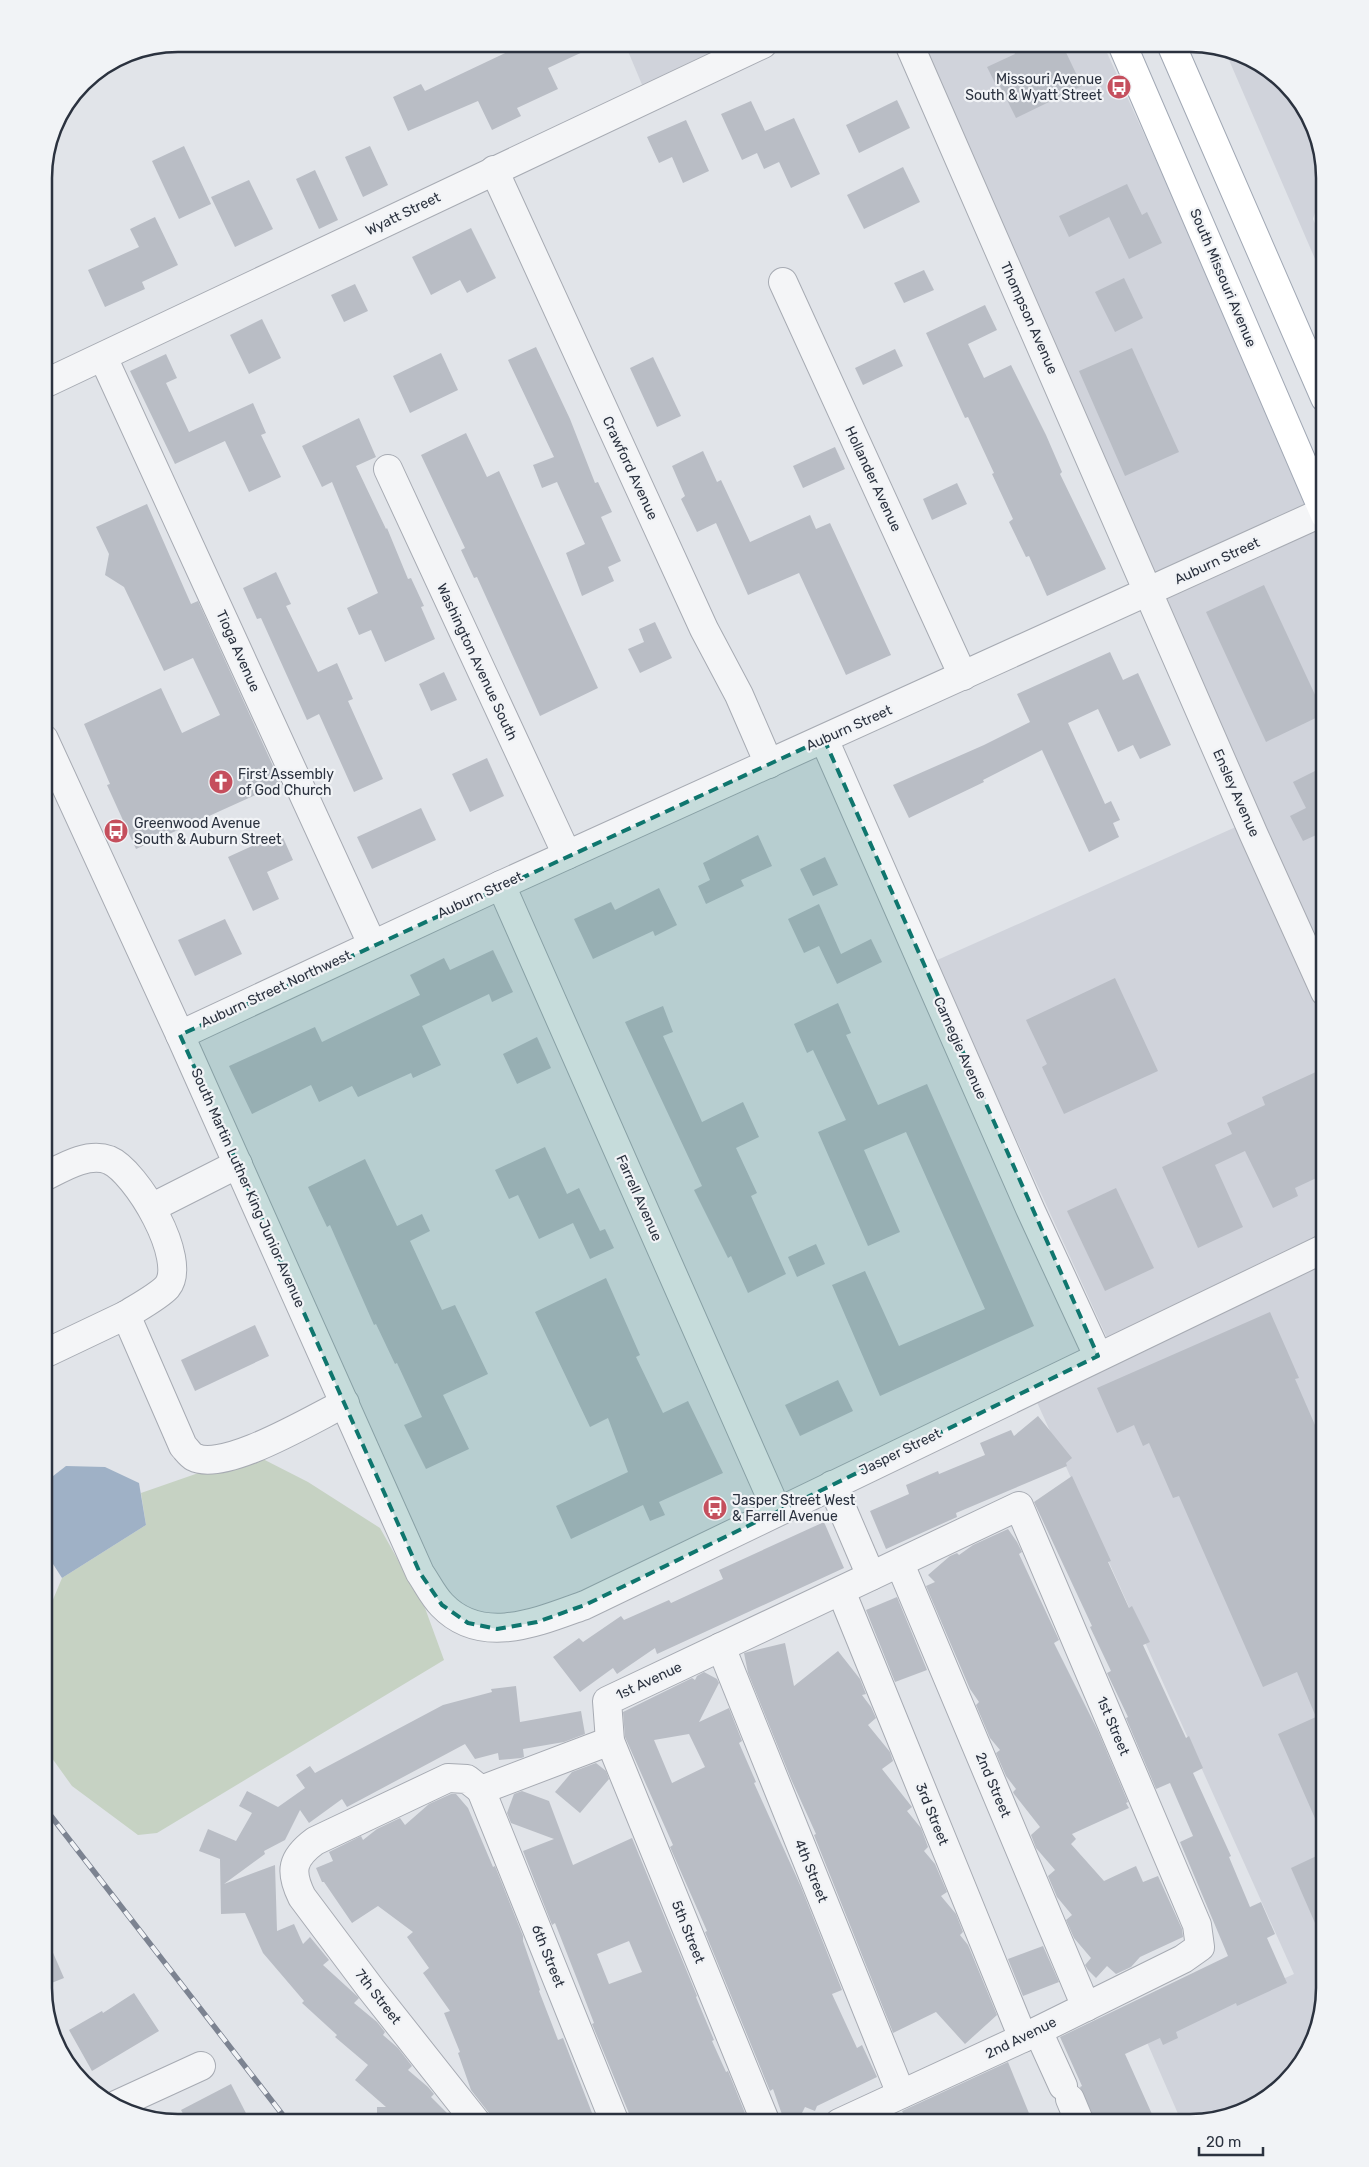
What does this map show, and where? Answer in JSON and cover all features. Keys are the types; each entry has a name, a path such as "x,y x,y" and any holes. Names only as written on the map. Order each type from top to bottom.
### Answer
{"main road":[{"name":"South Missouri Avenue","path":"1126,53 1316,492"},
{"path":"1175,53 1316,377"}],"street":[{"name":"Wyatt Street","path":"53,380 744,53"},
{"name":"Thompson Avenue","path":"913,53 1149,593"},
{"name":"Crawford Avenue","path":"494,170 704,629 739,695 770,764"},
{"name":"Hollander Avenue","path":"782,282 964,676"},
{"name":"Tioga Avenue","path":"103,357 372,944"},
{"name":"Washington Avenue South","path":"388,469 567,855"},
{"name":"Auburn Street","path":"372,944 1316,517"},
{"name":"Ensley Avenue","path":"1149,593 1316,972"},
{"name":"Carnegie Avenue","path":"824,739 1031,1211 1098,1356"},
{"name":"South Martin Luther King Junior Avenue","path":"53,758 180,1035 420,1573 442,1605 468,1623"},
{"name":"Farrell Avenue","path":"502,885 777,1511"},
{"name":"Auburn Street Northwest","path":"180,1035 372,944"},
{"path":"52,1173 76,1161 92,1158 107,1159 122,1168 153,1207 168,1246 173,1270 168,1286 126,1315 52,1350"},
{"path":"153,1207 238,1164"},
{"name":"Jasper Street","path":"468,1623 497,1629 545,1619 585,1605 1316,1252"},
{"path":"126,1315 183,1446 194,1457 219,1460 242,1454 344,1403"},
{"path":"832,1485 871,1576"},
{"name":"1st Avenue","path":"610,1741 607,1702 1020,1506"},
{"name":"1st Street","path":"1020,1506 1197,1925 1200,1947"},
{"name":"2nd Street","path":"900,1564 1086,2007"},
{"name":"3rd Street","path":"841,1590 1031,2035"},
{"name":"4th Street","path":"721,1648 901,2094"},
{"path":"481,1790 610,1741"},
{"name":"5th Street","path":"610,1741 762,2114"},
{"name":"7th Street","path":"470,2114 371,1989 302,1897 295,1882 294,1865 302,1850 315,1840 448,1778 466,1779 481,1790"},
{"name":"6th Street","path":"481,1790 611,2114"},
{"name":"2nd Avenue","path":"858,2114 1031,2035 1183,1959 1200,1947"},
{"path":"1031,2035 1066,2092 1076,2114"},
{"path":"124,2101 201,2066"}],"highlighted area":[{"path":"824,739 1098,1356 585,1605 537,1622 497,1629 468,1623 442,1605 420,1573 180,1035"}],"shaded area":[{"path":"629,53 715,53 643,87"},
{"path":"925,53 1107,53 1247,360 1309,505 1154,577"},
{"path":"1228,58 1260,74 1273,84 1295,109 1310,138 1314,154 1316,179 1316,209 1313,219 1316,226 1316,261"},
{"path":"1316,529 1316,945 1164,599"},
{"path":"1238,826 1316,998 1316,1238 1107,1338 935,961"},
{"path":"1316,1265 1315,2005 1310,2029 1295,2058 1285,2071 1260,2093 1231,2108 1198,2114 1178,2114 1146,2040 1294,1974 1036,1400"}],"green space":[{"path":"253,1454 308,1482 380,1528 425,1608 444,1660 157,1833 138,1835 72,1786 52,1758 52,1601 62,1578 146,1525 141,1493"}],"water":[{"path":"66,1466 105,1467 139,1483 146,1525 62,1578 52,1563 52,1477"}],"building":[{"path":"505,53 580,53 548,68 558,89 517,108 521,116 492,130 478,101 408,131 393,97 421,84 425,91"},
{"path":"1066,53 1082,86 1016,118 1000,86 997,87 987,67 1015,54"},
{"path":"897,100 910,128 859,153 846,125"},
{"path":"751,101 765,131 794,118 820,174 791,188 779,162 764,169 757,153 742,160 721,114"},
{"path":"686,120 709,171 683,183 672,157 659,163 647,137"},
{"path":"184,146 211,204 179,219 152,161"},
{"path":"370,146 388,185 363,197 345,157"},
{"path":"903,167 920,202 864,229 847,195"},
{"path":"315,170 338,220 319,229 296,179"},
{"path":"249,180 273,229 235,247 211,197"},
{"path":"1127,184 1142,215 1147,212 1162,243 1129,259 1109,217 1069,237 1059,216"},
{"path":"155,217 178,265 142,282 145,289 105,307 88,270 139,247 130,229"},
{"path":"471,228 496,278 467,293 460,280 431,295 412,257"},
{"path":"924,270 934,290 904,303 894,283"},
{"path":"1124,278 1143,318 1115,332 1095,292"},
{"path":"355,284 368,311 344,322 331,295"},
{"path":"985,305 997,330 968,344 984,378 1011,365 1046,435 1062,472 1060,474 1106,569 1047,596 1029,556 1026,557 1009,522 1013,519 992,474 994,473 968,417 965,418 926,333"},
{"path":"262,319 281,358 249,374 230,335"},
{"path":"536,347 570,419 595,483 598,482 612,512 601,517 621,561 608,567 614,581 582,596 566,553 585,544 557,482 542,488 533,465 554,457 508,360"},
{"path":"1132,348 1179,452 1125,476 1079,371"},
{"path":"895,349 903,366 863,385 855,368"},
{"path":"441,353 458,390 410,413 393,376"},
{"path":"166,354 177,378 166,383 189,432 253,403 266,433 261,435 281,477 249,492 225,441 175,464 130,371"},
{"path":"653,357 681,416 657,427 630,368"},
{"path":"359,418 376,457 356,466 387,528 408,579 411,578 424,606 421,607 435,639 385,662 371,630 359,635 347,608 378,593 332,482 322,487 302,446"},
{"path":"466,433 487,477 499,471 598,688 540,716 477,577 474,578 461,550 465,548 421,455"},
{"path":"835,447 845,469 803,488 793,466"},
{"path":"703,451 717,482 721,480 750,542 810,515 816,529 830,523 891,655 846,675 799,573 748,595 716,523 697,532 681,499 685,496 672,466"},
{"path":"957,483 967,504 932,520 923,499"},
{"path":"147,504 191,604 198,601 283,788 264,796 262,792 136,849 107,785 110,784 84,724 161,688 182,733 220,715 193,658 164,671 124,587 105,575 109,554 96,527"},
{"path":"276,572 291,604 286,606 318,672 337,663 353,699 348,701 383,779 354,792 319,714 307,720 261,618 257,619 243,588"},
{"path":"1264,585 1316,697 1316,718 1266,742 1206,612"},
{"path":"655,622 672,658 640,673 628,649 644,642 639,629"},
{"path":"1110,652 1123,680 1138,673 1171,745 1140,759 1133,745 1118,752 1098,709 1068,723 1105,804 1111,801 1120,820 1113,823 1119,837 1089,852 1042,750 983,780 984,782 909,818 893,785 984,745 1030,722 1017,694"},
{"path":"444,672 457,700 431,711 419,684"},
{"path":"487,758 504,796 470,812 452,774"},
{"path":"1316,770 1316,835 1303,841 1290,816 1306,808 1293,782"},
{"path":"421,808 436,840 372,869 357,837"},
{"path":"281,833 293,860 267,872 279,899 253,911 228,857"},
{"path":"758,835 772,866 741,880 744,886 706,904 698,886 710,880 703,863"},
{"path":"825,857 838,885 813,896 800,869"},
{"path":"659,888 677,925 655,936 653,931 593,959 574,919 611,902 615,910"},
{"path":"819,904 841,954 871,939 882,962 837,984 819,946 804,953 788,919"},
{"path":"225,919 242,954 195,976 178,940"},
{"path":"493,950 513,992 492,1002 489,994 422,1026 441,1065 413,1078 411,1073 358,1097 352,1086 319,1102 311,1085 252,1114 229,1066 315,1027 322,1042 420,995 410,975 444,958 450,970"},
{"path":"1115,978 1158,1071 1064,1114 1042,1067 1047,1064 1026,1020"},
{"path":"838,1003 851,1033 846,1035 878,1105 927,1084 1034,1326 880,1396 832,1285 865,1271 899,1346 985,1309 906,1132 864,1150 900,1232 868,1246 818,1132 846,1120 813,1050 807,1053 794,1024"},
{"path":"663,1006 673,1032 663,1036 702,1122 743,1102 759,1137 736,1148 757,1193 751,1196 786,1274 748,1293 731,1256 728,1258 694,1190 702,1186 625,1022"},
{"path":"537,1037 551,1068 517,1084 503,1054"},
{"path":"1316,1072 1316,1178 1295,1188 1298,1196 1273,1208 1245,1151 1215,1165 1243,1227 1198,1248 1162,1167 1232,1134 1227,1123 1265,1105 1262,1097"},
{"path":"545,1147 567,1194 579,1188 600,1231 605,1229 614,1248 590,1259 573,1223 539,1239 518,1195 509,1199 495,1170"},
{"path":"365,1159 397,1226 422,1214 430,1231 410,1241 442,1310 455,1305 488,1374 443,1395 469,1449 426,1469 404,1425 422,1417 397,1363 395,1364 376,1324 374,1325 330,1225 327,1227 308,1187"},
{"path":"1116,1188 1154,1268 1105,1291 1067,1211"},
{"path":"816,1244 825,1264 797,1277 788,1257"},
{"path":"606,1278 640,1355 636,1357 663,1413 688,1401 723,1473 659,1502 665,1515 650,1521 643,1505 571,1539 556,1506 628,1472 608,1418 590,1427 535,1312"},
{"path":"1270,1312 1299,1378 1295,1379 1316,1427 1316,1717 1297,1672 1263,1687 1179,1496 1173,1498 1149,1443 1143,1446 1134,1425 1117,1433 1097,1388"},
{"path":"255,1325 269,1356 195,1391 181,1360"},
{"path":"838,1380 853,1411 800,1436 785,1405"},
{"path":"1038,1416 1072,1458 1066,1463 1067,1466 956,1513 957,1517 886,1549 870,1511 909,1494 906,1485 938,1471 939,1474 985,1455 980,1443 1011,1430 1014,1436"},
{"path":"1072,1476 1111,1561 1108,1562 1129,1608 1132,1606 1150,1642 1143,1645 1186,1738 1189,1736 1203,1768 1193,1773 1231,1856 1229,1857 1250,1907 1261,1902 1275,1934 1267,1938 1287,1983 1237,2006 1236,2003 1176,2032 1178,2038 1163,2045 1160,2038 1125,2054 1152,2114 1091,2114 1080,2087 1082,2086 1060,2037 1228,1956 1180,1842 1193,1836 1170,1783 1156,1789 1126,1718 1128,1717 1107,1673 1111,1671 1090,1627 1092,1626 1034,1502"},
{"path":"824,1522 844,1568 657,1654 655,1648 617,1674 613,1668 580,1692 553,1657 579,1638 583,1642 621,1616 624,1620 669,1600 671,1603 723,1579 719,1570"},
{"path":"1008,1529 1022,1552 1019,1554 1059,1640 1054,1643 1098,1731 1128,1802 1126,1803 1129,1808 1072,1834 1076,1839 1071,1844 1104,1881 1136,1866 1143,1882 1158,1876 1182,1929 1183,1937 1140,1957 1131,1967 1116,1974 1107,1966 1096,1978 1085,1965 1091,1958 1074,1938 1066,1920 1072,1915 1057,1897 1048,1876 1055,1870 1036,1848 1031,1835 1040,1827 1013,1792 1016,1789 1006,1776 996,1753 1000,1750 990,1738 976,1705 979,1702 970,1689 926,1586 935,1582 928,1575 950,1556 957,1553 959,1555 973,1545"},
{"path":"897,1597 927,1670 895,1682 866,1610"},
{"path":"785,1643 794,1686 838,1651 860,1679 866,1694 862,1695 876,1718 868,1725 890,1752 893,1761 882,1769 912,1807 907,1811 921,1828 928,1847 924,1851 935,1864 947,1892 941,1896 956,1914 963,1932 960,1935 968,1945 997,2015 965,2044 936,2012 893,2033 814,1835 816,1834 791,1779 748,1673 744,1653"},
{"path":"704,1672 717,1679 719,1683 699,1722 729,1708 742,1741 739,1743 756,1782 754,1783 801,1887 842,1990 832,1994 857,2048 862,2045 877,2077 817,2106 815,2111 805,2107 802,2114 782,2114 773,2089 770,2091 705,1932 707,1931 670,1847 673,1845 625,1737 623,1712 692,1678 695,1680 697,1676","holes":["689,1734 705,1767 672,1783 654,1740"]},
{"path":"516,1686 520,1722 581,1711 585,1734 564,1742 523,1749 524,1757 521,1758 499,1760 498,1753 475,1759 465,1744 347,1807 342,1799 309,1823 300,1810 285,1840 264,1851 265,1854 224,1884 275,1865 277,1931 294,1924 303,1944 310,1937 329,1960 323,1965 359,1998 354,2003 377,2022 385,2032 383,2035 398,2048 412,2066 408,2070 428,2087 434,2094 431,2097 448,2114 377,2114 377,2107 386,2107 355,2080 368,2065 335,2037 337,2035 302,2003 304,2001 263,1953 245,1913 221,1914 220,1859 199,1851 208,1829 236,1841 252,1813 239,1806 247,1791 278,1807 305,1788 296,1775 310,1766 315,1773 443,1705 492,1692 491,1689"},
{"path":"1316,1717 1316,1821 1278,1734"},
{"path":"596,1763 606,1771 609,1779 580,1813 555,1792 572,1772"},
{"path":"522,1791 549,1801 573,1865 632,1838 697,1996 714,2040 712,2041 726,2072 728,2071 745,2114 629,2114 592,2024 594,2023 555,1923 552,1925 523,1851 554,1839 511,1823 507,1813 514,1794","holes":["629,1941 642,1972 609,1984 597,1954"]},
{"path":"451,1794 456,1794 468,1808 493,1867 495,1866 523,1936 539,1991 558,2040 563,2038 592,2113 489,2114 471,2090 458,2053 460,2052 444,2013 450,2011 423,1973 429,1968 407,1937 413,1932 378,1906 352,1923 324,1882 322,1882 316,1868 333,1861 329,1852 361,1836 363,1840 377,1829 400,1818 405,1825 429,1804"},
{"path":"1316,1856 1316,1925 1291,1868"},
{"path":"1043,1946 1059,1982 1023,1996 1008,1959"},
{"path":"52,1950 64,1978 52,1983"},
{"path":"134,1993 159,2031 92,2071 69,2030 102,2011 103,2013"},
{"path":"1008,2062 1029,2114 904,2114 902,2111"},
{"path":"231,2084 246,2114 183,2114 181,2110"}],"railway":[{"path":"52,1817 282,2114"}],"place":[{"name":"Missouri Avenue South & Wyatt Street","path":"1119,87"},
{"name":"First Assembly of God Church","path":"221,782"},
{"name":"Greenwood Avenue South & Auburn Street","path":"116,831"},
{"name":"Jasper Street West & Farrell Avenue","path":"715,1508"}]}
